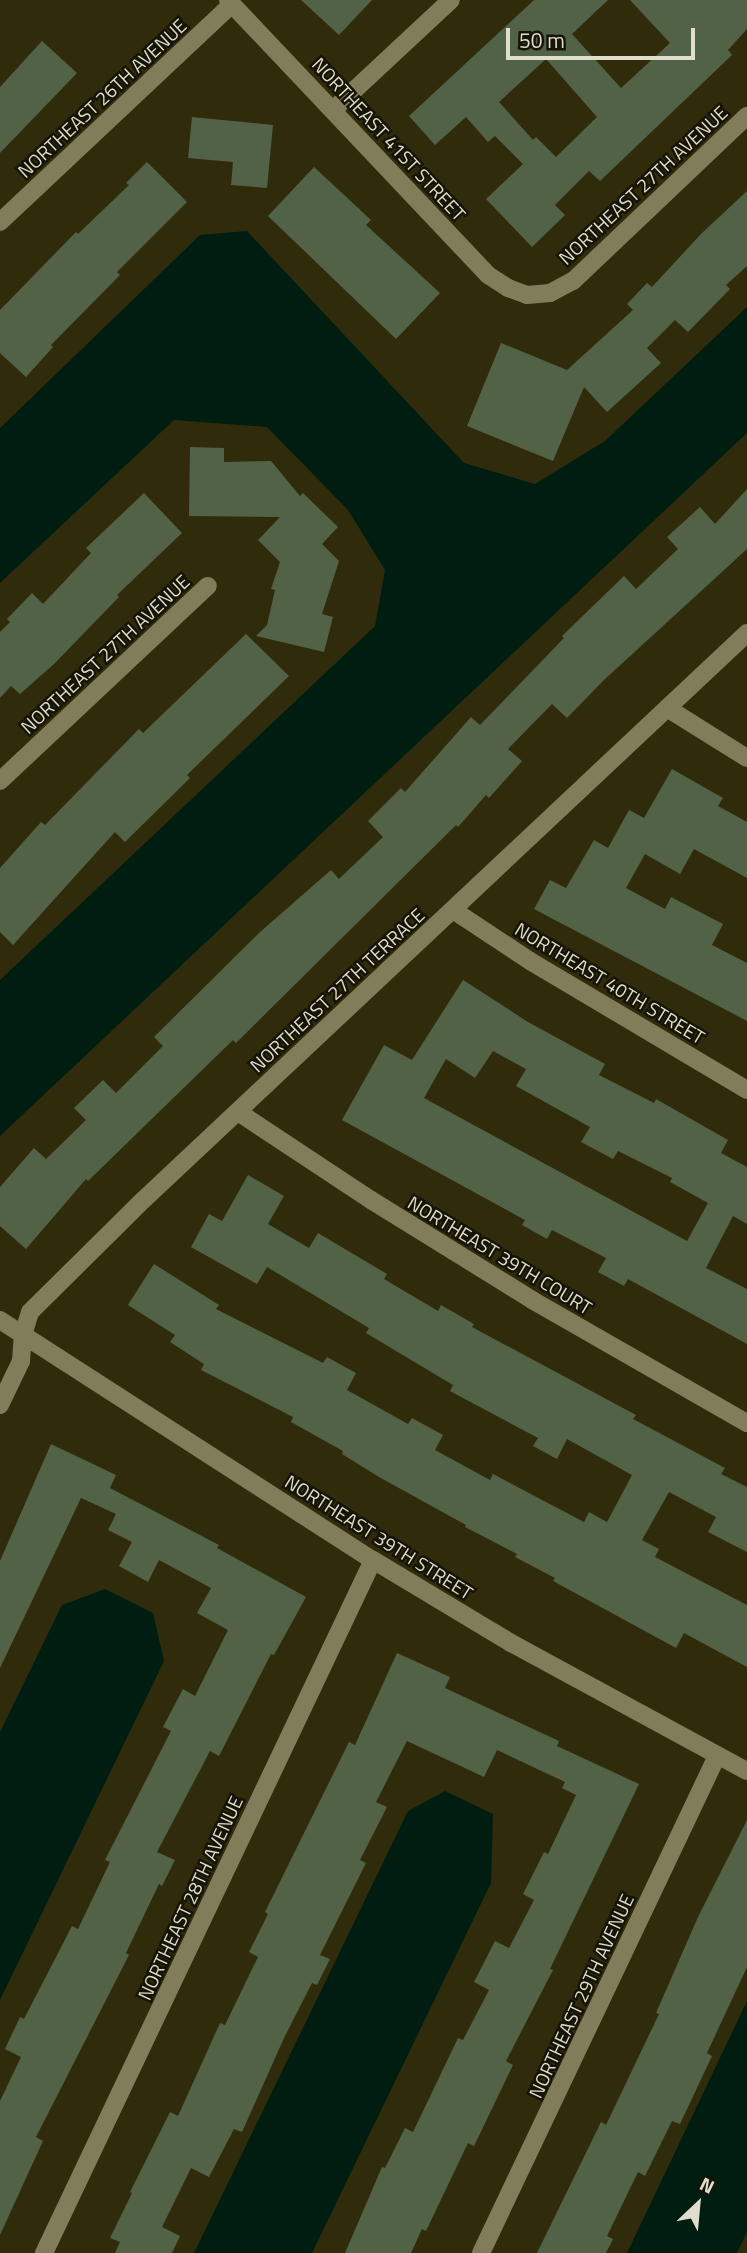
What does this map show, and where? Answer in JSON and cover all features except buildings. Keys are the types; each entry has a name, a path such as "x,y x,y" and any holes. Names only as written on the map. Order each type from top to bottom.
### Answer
{"street":[{"path":"333,110 451,0"},
{"name":"NORTHEAST 41ST STREET","path":"230,2 488,275 508,288 527,295"},
{"name":"NORTHEAST 26TH AVENUE","path":"0,222 230,2"},
{"name":"NORTHEAST 27TH AVENUE","path":"527,295 550,293 573,281 747,116"},
{"name":"NORTHEAST 27TH AVENUE","path":"0,781 208,586"},
{"name":"NORTHEAST 27TH TERRACE","path":"0,1405 20,1361 23,1335 30,1312 747,632"},
{"path":"667,708 747,758"},
{"name":"NORTHEAST 40TH STREET","path":"453,910 530,961 747,1090"},
{"name":"NORTHEAST 39TH COURT","path":"238,1112 370,1200 532,1300 747,1423"},
{"name":"NORTHEAST 39TH STREET","path":"0,1320 373,1560 511,1643 747,1772"},
{"name":"NORTHEAST 28TH AVENUE","path":"44,2253 373,1560"},
{"name":"NORTHEAST 29TH AVENUE","path":"481,2253 717,1756"}],"shaded area":[{"path":"247,231 464,463 535,484 605,441 747,307 747,433 0,1136 0,980 375,626 385,570 348,510 267,427 174,420 0,583 0,428 200,235"},
{"path":"105,1589 153,1613 164,1661 0,2000 0,1732 62,1605"},
{"path":"445,1791 493,1814 491,1883 312,2253 194,2253 408,1811"},
{"path":"747,2001 747,2232 737,2253 627,2253"}]}
